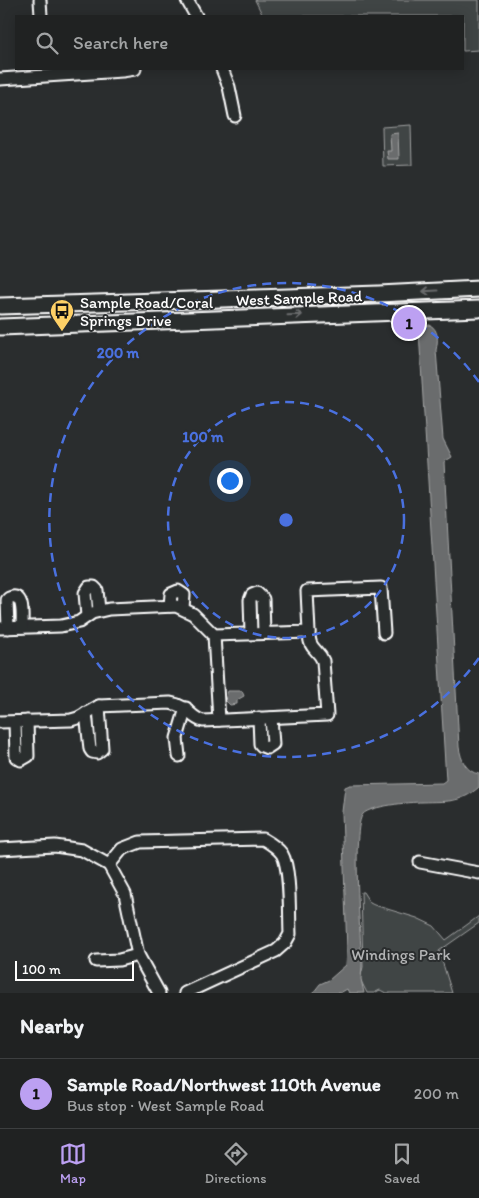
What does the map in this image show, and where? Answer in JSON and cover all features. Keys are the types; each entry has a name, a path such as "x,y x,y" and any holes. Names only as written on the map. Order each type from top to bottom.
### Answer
{"main road":[{"name":"West Sample Road","path":"0,306 479,289"},
{"name":"West Sample Road","path":"0,327 246,316 479,309"}],"street":[{"path":"40,0 41,15"},
{"path":"187,0 195,15"},
{"path":"0,79 45,72 128,70"},
{"path":"222,70 234,116"},
{"path":"87,616 85,593 89,588 97,590 99,610"},
{"path":"0,722 71,720 99,706 170,702 186,708 198,720 327,715 324,661 321,655 311,646 307,591 381,588 384,633"},
{"path":"251,633 250,600 252,595 257,593 263,599 264,633"},
{"path":"22,627 21,603 18,597 9,598 7,600 4,628 66,625 79,622 99,610 170,606 183,608 193,614 214,635 219,720"},
{"path":"214,635 310,632"},
{"path":"86,712 90,749 97,753 102,749 99,706"},
{"path":"179,756 177,738 186,708"},
{"path":"258,718 260,744 266,748 273,744 271,718"},
{"path":"15,722 16,757 22,760 28,756 28,721"},
{"path":"108,865 122,849 140,842 264,839 282,854 286,865 290,934 285,943 276,952 185,993"},
{"path":"0,849 55,846 82,850 108,865 125,894 138,955 160,993"},
{"path":"420,862 479,873"},
{"path":"96,961 120,960 138,955"}],"green space":[{"path":"255,0 479,0 479,50 464,51 464,15 262,15"},
{"path":"411,125 412,165 383,166 382,127"},
{"name":"Windings Park","path":"361,892 374,905 417,918 434,926 446,940 479,916 479,923 439,951 452,993 386,993 380,990 374,993 367,993 360,979 363,967"}],"shaded area":[{"path":"398,133 399,159 388,159 387,151 391,151 390,134"},
{"path":"430,325 435,330 437,336 436,350 443,439 452,457 444,462 459,747 467,768 479,774 479,787 465,796 452,801 391,805 373,809 363,814 359,824 357,862 361,979 364,993 349,993 347,989 340,993 313,993 320,984 329,980 346,965 342,812 345,787 350,785 442,783 446,780 419,331 420,326"},
{"path":"228,691 242,691 244,696 237,700 237,704 230,705 225,700"}],"place":[{"name":"Sample Road/Northwest 110th Avenue","path":"409,323"},
{"name":"Sample Road/Coral Springs Drive","path":"62,332"}]}
